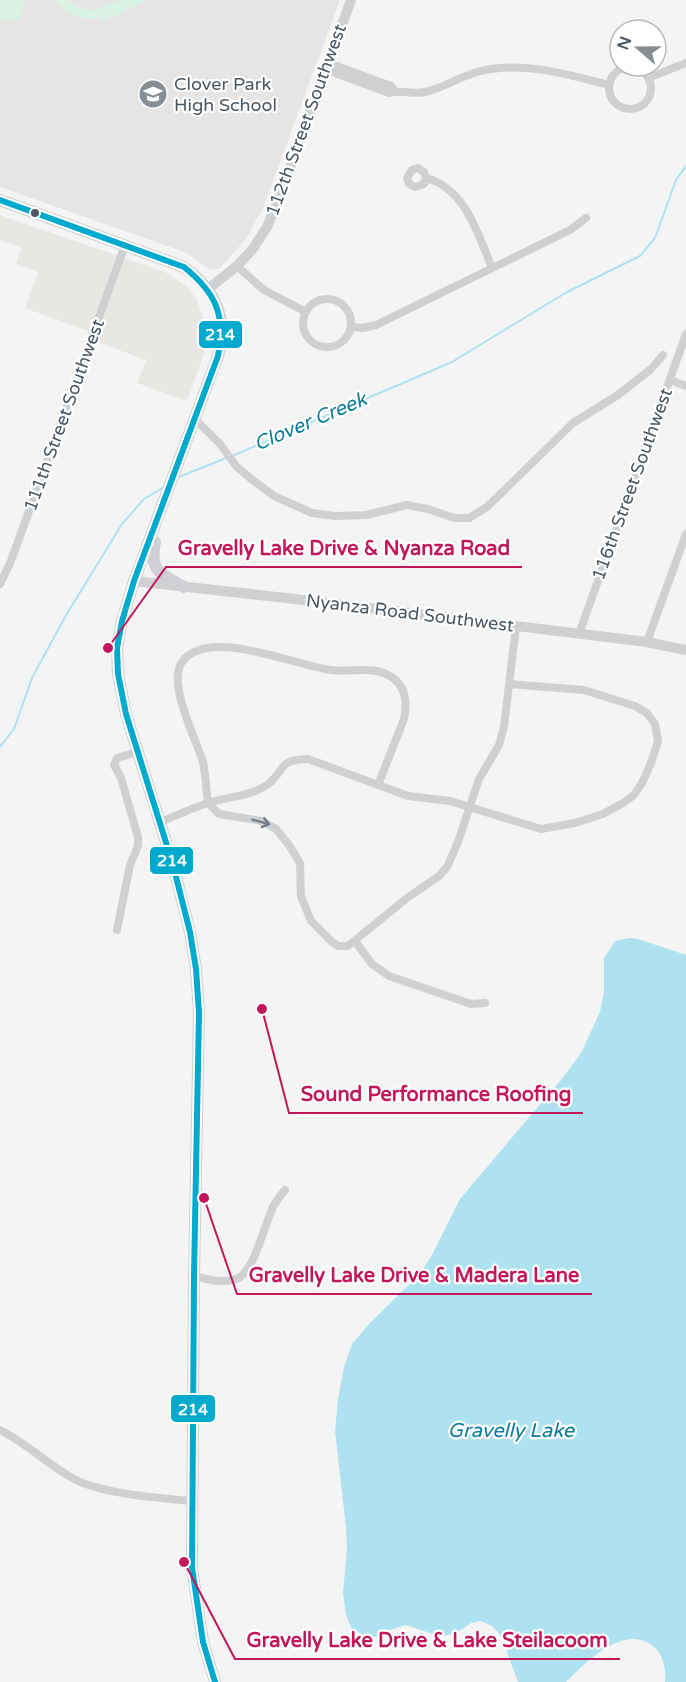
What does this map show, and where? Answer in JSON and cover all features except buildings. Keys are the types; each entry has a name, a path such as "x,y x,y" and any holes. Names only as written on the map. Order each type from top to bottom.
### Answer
{"main road":[{"path":"0,200 184,267 201,280 208,289 220,311 223,330 223,340 195,419 134,581 117,648 117,666 126,714 160,822 190,932 198,986 192,1567 203,1642 215,1682"},
{"path":"161,508 152,553 153,565 166,577 184,587"}],"street":[{"name":"112th Street Southwest","path":"208,289 237,266 252,250 267,226 351,0"},
{"path":"668,70 686,63"},
{"path":"327,66 337,66 407,94 419,93 479,71 513,68 570,75 609,85"},
{"path":"612,78 609,92 616,104 630,109 643,104 648,99 650,92 648,78"},
{"path":"426,178 443,184 456,195 480,239 492,268"},
{"path":"351,327 363,328 376,325 570,230 586,218"},
{"name":"111th Street Southwest","path":"0,584 11,561 125,245"},
{"path":"237,266 264,290 306,312"},
{"path":"333,300 346,308 350,315 351,327 346,338 340,343 326,347 318,345 311,341 304,327 306,312 318,301 333,300"},
{"name":"116th Street Southwest","path":"579,634 686,334"},
{"path":"195,419 236,466 274,496 301,509 319,515 366,515 407,506 428,509 454,518 469,518 487,507 573,423 618,395 651,369 663,355"},
{"path":"670,380 686,387"},
{"path":"647,642 686,534"},
{"name":"Nyanza Road Southwest","path":"134,581 647,642 686,650"},
{"path":"378,785 404,719 406,708 403,692 393,678 375,670 332,670 260,652 228,648 212,648 192,654 181,664 178,676 180,694 203,765 208,803 219,814 262,821 276,829 289,844 300,863 302,896 305,909 314,925 338,946 348,946 384,916 439,876 447,867 459,842 479,779 499,745 504,727 516,626"},
{"path":"160,822 208,803 261,788 270,782 284,765 297,759 308,759 414,798 450,801 541,829 575,823 603,813 630,798 642,783 655,752 658,736 651,716 635,706 591,692 509,684"},
{"path":"117,930 130,864 138,846 138,837 121,778 114,765 117,758 137,752"},
{"path":"355,941 372,964 389,976 471,1004 485,1003"},
{"path":"194,1276 217,1281 243,1275 274,1206 285,1190"},
{"path":"0,1431 10,1435 62,1472 84,1483 132,1495 192,1501"}],"shaded area":[{"name":"Clover Park High School","path":"0,0 340,0 263,208 246,239 219,269 210,270 187,253 0,187"},
{"path":"0,215 165,272 187,287 196,298 207,333 204,354 187,401 137,383 146,360 86,338 88,331 25,308 38,272 16,264 21,248 0,240"}],"green space":[{"path":"0,0 25,0 18,19 7,21 0,19"},
{"path":"55,0 67,0 82,9 95,10 120,0 147,0 103,21 102,18 88,19 76,16 65,10"}],"water":[{"name":"Gravelly Lake","path":"629,938 686,955 686,1682 665,1682 664,1663 654,1647 643,1641 631,1639 607,1648 566,1682 518,1682 501,1636 492,1626 481,1621 471,1623 455,1634 439,1636 406,1625 375,1637 365,1636 352,1629 346,1615 343,1592 347,1550 335,1431 338,1399 344,1367 352,1344 419,1275 432,1255 460,1199 581,1053 600,1012 604,991 604,958 615,941"}],"waterway":[{"name":"Clover Creek","path":"232,456 452,362 567,292 640,256 655,238 676,180 686,166"},
{"name":"Clover Creek","path":"179,477 226,458"},
{"name":"Clover Creek","path":"0,747 14,729 32,678 65,617 122,524 144,499 164,487"}],"transit line":[{"name":"214","path":"0,200 184,267 211,296 221,328 218,356 134,581 117,648 118,674 126,714 173,865 190,932 196,969 199,1013 192,1567 203,1642 215,1682"}],"place":[{"name":"Clover Park High School","path":"153,94"},
{"name":"Gravelly Lake Drive & Nyanza Road","path":"108,648"},
{"name":"Sound Performance Roofing","path":"262,1009"},
{"name":"Gravelly Lake Drive & Madera Lane","path":"204,1198"},
{"name":"Gravelly Lake Drive & Lake Steilacoom","path":"184,1562"}]}
